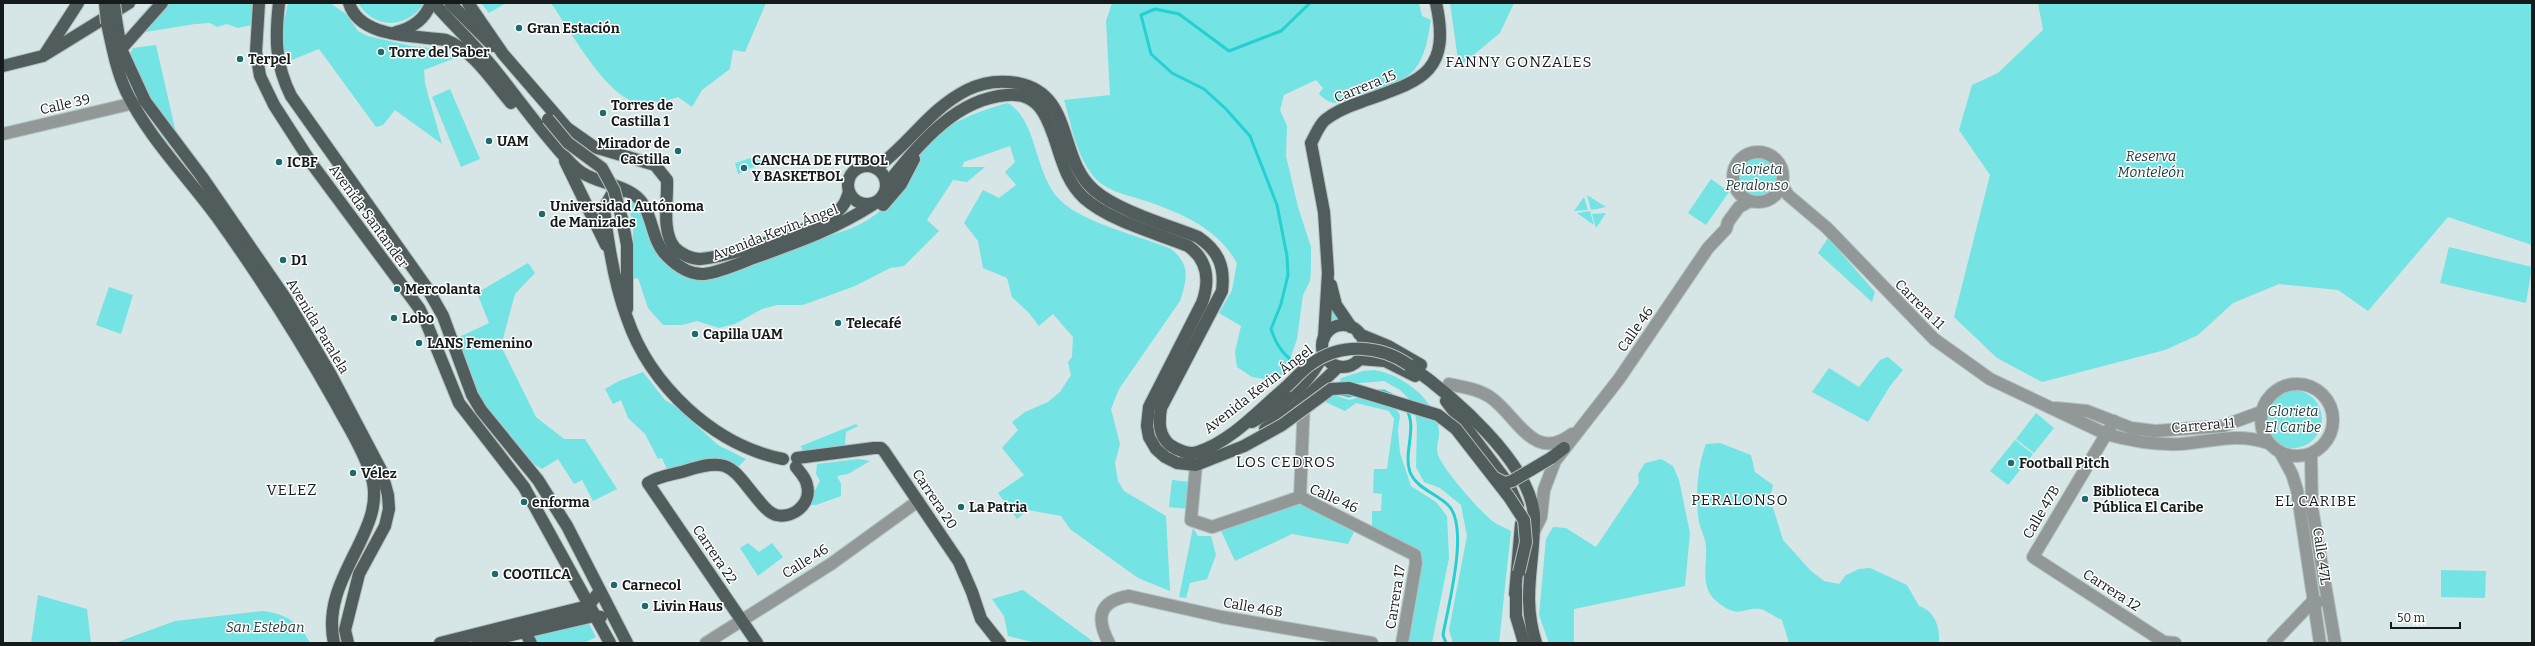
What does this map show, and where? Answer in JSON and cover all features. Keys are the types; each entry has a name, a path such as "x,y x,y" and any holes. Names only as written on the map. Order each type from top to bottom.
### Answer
{"main road":[{"path":"43,56 78,3"},
{"name":"Avenida Paralela","path":"105,3 121,49 146,100 202,177 286,299 331,375 381,470 388,495 389,509 385,526 359,574 345,630 348,643"},
{"name":"Avenida Paralela","path":"114,3 112,21 115,62 134,103 281,309 338,409 371,472 376,498 369,524 345,570 338,589 332,626 334,643"},
{"path":"3,65 43,56 130,3"},
{"path":"121,49 162,3"},
{"name":"Avenida Santander","path":"259,3 256,30 256,52 260,76 274,105 312,164 419,308 459,403 524,487 610,643"},
{"name":"Avenida Santander","path":"279,3 276,31 278,61 291,96 427,288 443,316 472,395 481,410 538,480 567,526 627,643"},
{"path":"393,32 416,24 425,15 433,3 495,70 536,124"},
{"path":"450,3 503,54"},
{"path":"468,3 503,54"},
{"name":"Carrera 15","path":"1324,338 1328,273 1324,212 1311,143 1324,120 1347,107 1409,84 1429,71 1441,41 1436,3"},
{"path":"348,5 364,25 373,29 446,40 456,44 474,59 516,109 536,124"},
{"name":"Avenida Kevin Ángel","path":"503,54 567,128 587,143 601,150 642,160 660,169 667,180 669,236 675,248 689,257 699,259 722,255 784,237 819,223 836,214 845,205 849,192"},
{"name":"Avenida Kevin Ángel","path":"876,168 888,159 938,109 967,90 982,84 1010,82 1035,88 1052,103 1062,120 1071,155 1078,171 1093,190 1110,202 1198,237 1209,244 1221,261 1223,276 1222,291 1161,408 1159,420 1161,431 1169,444 1180,451 1197,452 1228,435 1286,387 1312,363 1344,350 1378,350 1409,365 1455,400 1494,441 1517,473 1528,494 1534,515 1528,604 1530,624 1536,643"},
{"path":"528,84 548,119 568,143 602,168 614,190 622,219 628,258 627,320"},
{"path":"886,184 881,172 876,168 864,166 853,172 848,184 849,192 855,200 861,204 874,204 884,196 886,184 922,142 946,121 986,98 1016,94 1027,97 1043,113 1062,164 1071,182 1084,198 1102,211 1188,246 1197,252 1204,263 1205,294 1149,407 1147,426 1149,437 1156,449 1165,457 1177,463 1196,465"},
{"name":"Avenida Kevin Ángel","path":"536,124 579,171 591,178 626,190 636,196 645,206 655,239 665,254 688,271 703,274 746,261 844,223 874,204"},
{"path":"844,223 867,216 888,200 901,184 922,142"},
{"path":"561,152 613,259"},
{"path":"626,190 612,194 604,208 616,280 627,320 652,367 686,407 717,431 768,456 783,459 786,468 796,462"},
{"name":"Carrera 15","path":"1328,273 1336,306 1355,330"},
{"path":"1239,447 1269,427 1304,400 1317,366 1324,353 1324,338 1329,331 1337,326 1355,330 1404,355 1449,384 1468,404 1494,441"},
{"path":"1355,330 1364,349 1360,359"},
{"path":"1324,353 1334,370"},
{"path":"1228,435 1308,389 1334,370 1350,366 1360,359 1374,358 1398,366 1435,390 1458,415 1508,483 1516,499 1521,520 1515,594"},
{"name":"Avenida Kevin Ángel","path":"1196,465 1239,447 1282,425 1331,389 1342,387 1438,415 1446,419 1495,478 1524,520 1526,542 1515,594 1516,616 1524,643"},
{"name":"Carrera 20","path":"796,462 881,448 959,562 972,592 981,619 1000,643"},
{"path":"1495,478 1505,483 1512,481 1551,458 1564,448"},
{"name":"Carrera 22","path":"757,643 648,483 659,476 672,475 705,465 722,464 729,466 735,472 766,510 775,515 786,516 795,513 803,506 808,496 808,485 796,462"},
{"path":"591,611 600,591"},
{"path":"440,643 527,626 591,611 614,618"},
{"path":"477,643 527,626"},
{"path":"527,626 531,643"}],"street":[{"name":"Calle 39","path":"3,134 134,103"},
{"path":"1754,152 1764,153 1775,159 1782,171 1782,191 1764,201 1743,201 1733,181 1734,169 1742,158 1754,152"},
{"name":"Carrera 11","path":"1782,191 1827,228 1934,339 1990,379 2106,434 2126,440 2155,444 2181,444 2238,437 2252,437 2268,443"},
{"name":"Calle 46","path":"1534,531 1541,517 1546,480 1564,448 1618,379 1708,248 1726,229 1728,222 1743,201"},
{"name":"Calle 46","path":"1449,384 1477,390 1490,397 1504,409 1527,436 1542,442 1563,440 1584,424"},
{"path":"2305,384 2322,394 2330,406 2332,427 2329,437 2321,447 2311,454 2295,457 2280,452 2268,443 2261,428 2260,412 2269,395 2286,385 2305,384"},
{"path":"1300,497 1304,400"},
{"name":"Carrera 11","path":"2051,408 2087,411 2139,429 2183,431 2223,426 2260,412"},
{"name":"Calle 47B","path":"2033,557 2114,421"},
{"name":"Calle 47L","path":"2280,452 2292,474 2297,490 2312,602 2320,643"},
{"name":"Calle 47L","path":"2311,454 2312,508 2335,643"},
{"name":"Calle 46","path":"1196,465 1191,520 1202,526 1221,525 1300,497 1415,555"},
{"name":"Calle 46","path":"706,643 741,619 831,564 918,501"},
{"name":"Carrera 17","path":"1402,643 1416,563 1415,555"},
{"name":"Carrera 12","path":"2033,557 2164,642 2175,643"},
{"name":"Calle 46B","path":"1109,643 1100,623 1103,610 1115,600 1129,596 1222,617 1372,643"},
{"path":"2273,643 2312,602 2328,604"}],"green space":[{"path":"152,3 255,3 252,25 238,28 227,24 217,27 210,23 195,24 133,34 138,19"},
{"path":"288,3 330,3 346,14 358,31 368,36 411,46 430,48 455,58 424,70 425,84 442,144 395,110 383,125 376,127 319,49 282,64 281,36"},
{"path":"358,3 424,3 417,12 409,18 400,22 391,23 382,22 373,18 365,12"},
{"path":"481,3 506,3 489,13"},
{"path":"551,3 766,3 745,52 733,50 730,69 702,90 692,107 678,97 651,103 640,103 623,96 611,87 588,59"},
{"path":"1112,3 1419,3 1422,16 1431,20 1426,46 1419,64 1401,80 1364,96 1342,102 1334,103 1326,100 1319,94 1323,88 1316,80 1284,95 1280,110 1287,126 1286,156 1298,207 1311,247 1311,268 1310,281 1303,295 1297,339 1286,370 1277,381 1252,377 1237,367 1235,352 1241,326 1219,313 1232,290 1237,263 1220,240 1198,224 1173,211 1111,190 1094,177 1079,150 1064,100 1110,95 1106,21"},
{"path":"1450,3 1514,3 1500,33 1459,67"},
{"name":"Reserva Monteleón","path":"2038,3 2532,3 2532,245 2448,217 2368,311 2338,290 2279,284 2233,303 2198,335 2165,350 2042,382 1997,358 1954,317 1990,175 1959,130 1972,85 1998,73 2043,30"},
{"path":"156,45 176,133 148,98 130,54 133,48"},
{"path":"450,89 480,159 461,167 432,97"},
{"path":"1008,103 1018,111 1025,122 1045,177 1060,200 1083,216 1171,249 1182,261 1186,273 1186,279 1180,301 1119,389 1111,409 1120,444 1115,463 1118,481 1124,491 1166,516 1170,591 1138,578 1070,529 1061,516 1028,510 1017,519 998,493 1024,475 1002,448 1018,430 1012,422 1025,412 1048,402 1060,392 1071,375 1068,362 1072,357 1073,337 1053,314 1039,326 1029,313 1012,297 1007,278 983,268 978,241 964,223 983,190 999,198 1016,185 1005,172 1015,162 1010,146 964,162 962,167 985,167 967,182 953,180 927,220 939,231 904,266 890,268 855,286 803,305 777,305 762,309 735,324 719,328 697,321 682,325 663,325 648,308 638,278 633,279 633,224 626,197 632,199 641,210 655,251 665,263 677,273 699,279 724,276 810,242 842,232 862,223 881,210 896,195 909,178 923,148 930,140 950,126 974,114"},
{"name":"CANCHA DE FUTBOL Y BASKETBOL","path":"760,155 763,163 738,174 735,163"},
{"name":"Glorieta Peralonso","path":"1753,155 1761,155 1766,156 1773,161 1778,168 1778,186 1773,193 1766,198 1753,199 1745,196 1738,189 1735,181 1735,173 1738,165 1745,158"},
{"path":"1711,179 1729,192 1706,225 1688,213"},
{"path":"1587,195 1606,207 1591,210"},
{"path":"1584,197 1588,210 1574,211"},
{"path":"1590,211 1594,225 1577,213"},
{"path":"1606,213 1596,228 1592,214"},
{"path":"1828,238 1875,292 1872,302 1818,253"},
{"path":"2449,247 2532,267 2526,303 2440,283"},
{"path":"528,263 535,273 515,294 501,346 536,417 564,439 585,439 617,489 593,501 582,480 574,484 558,459 542,469 527,460 473,389 455,339 489,323 477,293"},
{"path":"109,287 133,295 121,334 96,325"},
{"path":"1328,297 1342,323 1328,329"},
{"path":"1888,357 1903,370 1890,386 1868,422 1812,392 1829,368 1859,387 1880,360"},
{"path":"1374,370 1385,372 1396,377 1416,390 1425,399 1437,420 1439,434 1437,452 1441,462 1461,488 1492,521 1511,531 1499,643 1453,643 1449,630 1467,536 1461,505 1440,488 1424,482 1416,467 1417,426 1414,404 1400,390 1384,381 1338,385 1341,378 1363,371"},
{"path":"643,372 665,400 675,406 718,445 746,459 738,467 730,461 721,458 712,458 667,469 662,458 658,459 645,434 628,418 621,400 613,404 605,389 619,381"},
{"name":"Glorieta El Caribe","path":"2293,390 2304,392 2317,403 2320,408 2322,419 2320,430 2309,443 2304,446 2293,448 2282,446 2269,435 2266,430 2264,419 2266,408 2277,395 2282,392"},
{"path":"1326,392 1349,400 1364,396 1392,403 1400,415 1398,431 1400,453 1411,486 1436,502 1447,516 1449,558 1432,643 1404,643 1417,561 1372,530 1372,511 1381,511 1382,494 1373,493 1374,469 1387,469 1394,419 1389,411 1356,403 1345,411 1321,400"},
{"name":"Football Pitch","path":"2036,413 2054,428 2034,453 2016,439"},
{"path":"856,424 858,426 846,432 845,446 803,453 801,446"},
{"name":"Football Pitch","path":"2015,440 2033,454 2008,485 1990,471"},
{"path":"1720,443 1751,455 1755,472 1773,485 1770,498 1783,540 1810,570 1824,581 1839,584 1846,575 1859,569 1870,568 1907,585 1919,606 1924,608 1933,616 1939,631 1939,643 1789,643 1782,620 1760,609 1737,612 1732,611 1713,598 1709,592 1706,579 1706,545 1699,522 1697,493 1699,473 1706,444"},
{"path":"858,459 870,461 848,474 837,476 841,484 841,496 816,505 807,505 820,481 816,474 817,464"},
{"path":"1661,459 1673,466 1679,480 1690,533 1685,586 1574,609 1574,643 1549,643 1539,615 1546,539 1553,527 1566,528 1596,547 1639,483 1638,474 1645,463"},
{"path":"1172,480 1191,482 1188,509 1169,507"},
{"path":"1300,503 1354,532 1348,544 1292,534 1235,561 1221,531 1291,504"},
{"path":"1193,528 1198,536 1211,536 1216,555 1207,579 1190,583 1186,598 1179,597"},
{"path":"748,543 759,552 772,543 783,557 758,576 740,548"},
{"path":"2441,570 2486,571 2485,598 2441,597"},
{"path":"1023,590 1095,643 1036,643 1008,636 1004,616 992,599"},
{"path":"38,595 87,609 91,643 31,643"},
{"name":"San Esteban","path":"263,611 278,614 291,620 306,636 310,643 115,643 175,621"},
{"path":"587,620 596,637 584,643 537,643 532,634"}],"waterway":[{"path":"1301,368 1279,347 1271,329 1281,304 1288,275 1287,256 1277,205 1250,136 1226,109 1204,89 1172,73 1151,54 1141,15 1155,9 1179,14 1229,51 1281,31 1310,3"},
{"path":"1377,391 1384,391 1398,398"},
{"path":"1338,393 1349,396 1356,394"},
{"path":"1406,409 1411,423 1408,457 1410,472 1417,483 1448,505 1454,515 1457,530 1456,567 1443,635 1446,643"}],"place":[{"name":"Gran Estación","path":"519,28"},
{"name":"Torre del Saber","path":"381,52"},
{"name":"Terpel","path":"240,59"},
{"name":"Torres de Castilla 1","path":"603,113"},
{"name":"UAM","path":"489,141"},
{"name":"Mirador de Castilla","path":"678,151"},
{"name":"ICBF","path":"279,162"},
{"name":"CANCHA DE FUTBOL Y BASKETBOL","path":"744,168"},
{"name":"Universidad Autónoma de Manizales","path":"542,214"},
{"name":"D1","path":"283,260"},
{"name":"Mercolanta","path":"397,289"},
{"name":"Lobo","path":"394,318"},
{"name":"Telecafé","path":"838,323"},
{"name":"Capilla UAM","path":"695,334"},
{"name":"LANS Femenino","path":"419,343"},
{"name":"Football Pitch","path":"2011,463"},
{"name":"Vélez","path":"353,473"},
{"name":"Biblioteca Pública El Caribe","path":"2085,499"},
{"name":"enforma","path":"524,502"},
{"name":"La Patria","path":"961,507"},
{"name":"COOTILCA","path":"495,574"},
{"name":"Carnecol","path":"614,585"},
{"name":"Livin Haus","path":"645,606"}],"district":[{"name":"FANNY GONZALES","path":"1519,62"},
{"name":"LOS CEDROS","path":"1286,462"},
{"name":"VELEZ","path":"292,490"},
{"name":"PERALONSO","path":"1740,500"},
{"name":"EL CARIBE","path":"2316,501"}]}
